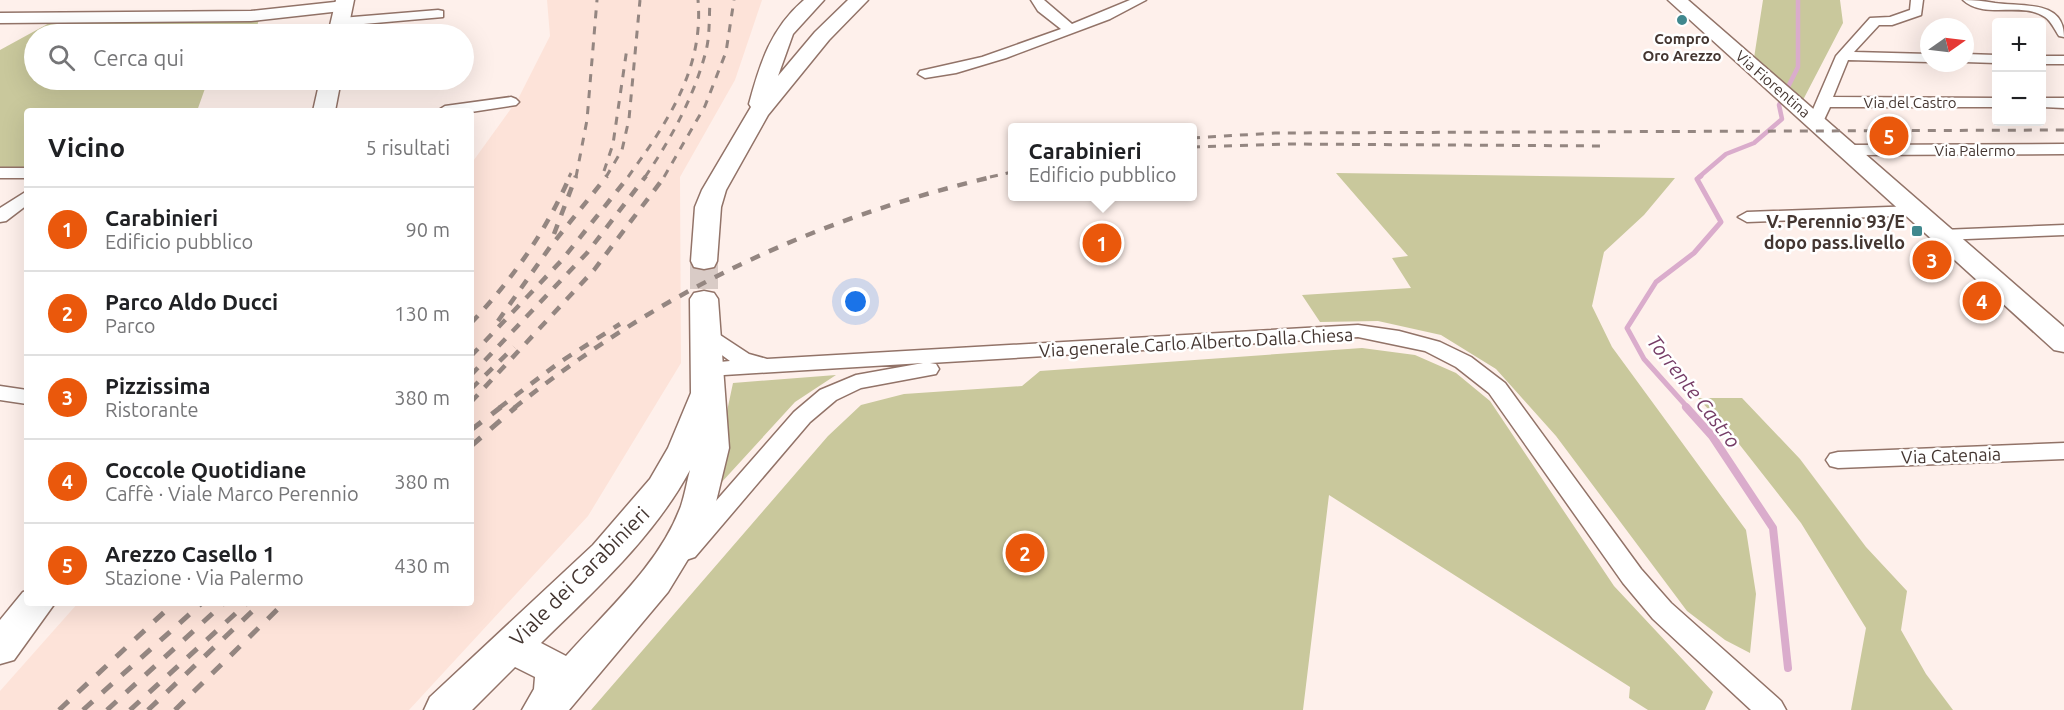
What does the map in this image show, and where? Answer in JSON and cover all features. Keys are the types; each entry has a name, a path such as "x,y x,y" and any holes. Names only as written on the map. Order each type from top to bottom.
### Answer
{"main road":[{"path":"758,112 771,62 784,29 814,0"},
{"path":"822,0 810,12 812,14 823,16 852,6"},
{"name":"Via Fiorentina","path":"1677,0 1736,52 1820,111 1849,150 1942,235 2052,322 2064,344"},
{"path":"704,261 708,207 714,190 758,112 852,6"},
{"path":"325,108 328,90"},
{"name":"Viale dei Carabinieri","path":"545,707 655,582 686,533 705,485 712,448 704,299"},
{"name":"Viale dei Carabinieri","path":"445,710 612,548 655,498 696,422 708,381"},
{"path":"0,648 34,606"},
{"path":"510,646 550,666 555,673 554,692 545,707"}],"street":[{"path":"1037,0 1043,8 1071,30"},
{"path":"925,74 953,70 993,59 1111,15 1140,0"},
{"path":"1820,111 1843,56 1875,21 1892,21 1916,12 1917,0"},
{"path":"1969,0 1995,7 2037,8 2051,15 2064,33"},
{"path":"0,18 224,16 306,9"},
{"path":"0,13 306,9 438,14"},
{"path":"1843,56 1920,58"},
{"path":"1974,58 1992,59"},
{"path":"2046,60 2064,60"},
{"path":"467,108 511,102"},
{"name":"Via del Castro","path":"1820,111 1992,103"},
{"path":"2046,103 2064,103"},
{"name":"Via Palermo","path":"1849,150 2064,149"},
{"path":"0,173 24,173"},
{"path":"0,217 24,198"},
{"path":"1747,217 1916,211"},
{"path":"1942,235 2064,230"},
{"name":"Via generale Carlo Alberto Dalla Chiesa","path":"708,381 779,365 968,356 1358,331 1398,337 1440,348 1472,367 1497,388 1632,576 1662,611 1771,710"},
{"name":"Via generale Carlo Alberto Dalla Chiesa","path":"707,335 743,360 779,365"},
{"path":"655,582 699,536 802,417 828,395 856,382 943,366 968,356"},
{"path":"0,393 24,397"},
{"name":"Via Catenaia","path":"1838,460 2064,451"}],"shaded area":[{"path":"547,0 762,0 735,80 680,177 681,363 588,516 409,710 0,710 0,691 75,606 474,606 474,160 518,99 550,36"}],"green space":[{"path":"1763,0 1840,0 1843,23 1803,100 1754,58"},
{"path":"225,19 259,19 258,24 48,24 53,21 218,22"},
{"path":"24,37 24,90 204,90 198,108 24,108 24,168 0,168 0,50"},
{"path":"1336,173 1675,178 1644,215 1604,252 1592,306 1612,347 1746,530 1756,594 1750,653 1725,640 1687,611 1556,436 1496,369 1441,335 1378,321 1320,322 1302,295 1411,288 1392,258 1408,256"},
{"path":"1362,348 1415,355 1456,373 1490,401 1614,586 1713,692 1705,710 1648,710 1629,698 1630,687 1329,495 1303,710 591,710 828,436 861,405 904,394 1022,386 1040,371"},
{"path":"836,375 795,402 709,496 733,383"},
{"path":"1698,398 1742,398 1800,459 1866,547 1907,591 1901,630 1926,674 1953,710 1851,710 1866,628 1801,523 1732,435"}],"waterway":[{"name":"Torrente Castro","path":"1699,177 1726,154 1754,143 1782,119 1779,105 1798,67 1798,0"},
{"name":"Torrente Castro","path":"1688,408 1644,359 1627,328 1656,282 1694,253 1721,222 1697,179 1701,176"},
{"name":"Torrente Castro","path":"1686,407 1712,436 1773,528 1788,668"}],"tunnel":[{"path":"704,261 704,299"}],"railway":[{"path":"576,177 587,120 597,0"},
{"path":"606,177 622,150 629,119 640,0"},
{"path":"628,177 669,115 689,72 695,49 698,0"},
{"path":"645,177 673,133 695,85 707,45 710,0"},
{"path":"664,177 705,106 726,52 734,0"},
{"path":"604,171 613,144 627,48"},
{"path":"1197,138 1275,133 2064,130"},
{"path":"1197,147 1288,144 1606,146"},
{"path":"569,177 571,173"},
{"path":"990,177 1008,173"},
{"path":"474,320 527,254 570,176"},
{"path":"554,234 576,176"},
{"path":"498,321 550,247 607,176"},
{"path":"474,353 562,260 629,176"},
{"path":"474,372 587,253 646,176"},
{"path":"474,399 594,270 665,176"},
{"path":"514,408 626,328 683,294 742,264 802,237 864,214 929,193 996,176"},
{"path":"499,408 560,362 620,324"},
{"path":"474,386 514,347"},
{"path":"474,428 501,407"},
{"path":"474,443 516,407"},
{"path":"59,710 171,606"},
{"path":"83,710 199,606"},
{"path":"107,710 221,606"},
{"path":"130,710 244,606"},
{"path":"148,710 258,606"},
{"path":"175,710 281,606"}],"place":[{"name":"Compro Oro Arezzo","path":"1682,20"},
{"name":"Arezzo Casello 1","path":"1889,136"},
{"name":"V. Perennio 93/E dopo pass.livello","path":"1917,231"},
{"name":"Carabinieri","path":"1102,243"},
{"name":"Pizzissima","path":"1932,260"},
{"name":"Coccole Quotidiane","path":"1982,301"},
{"name":"Parco Aldo Ducci","path":"1025,553"}]}
